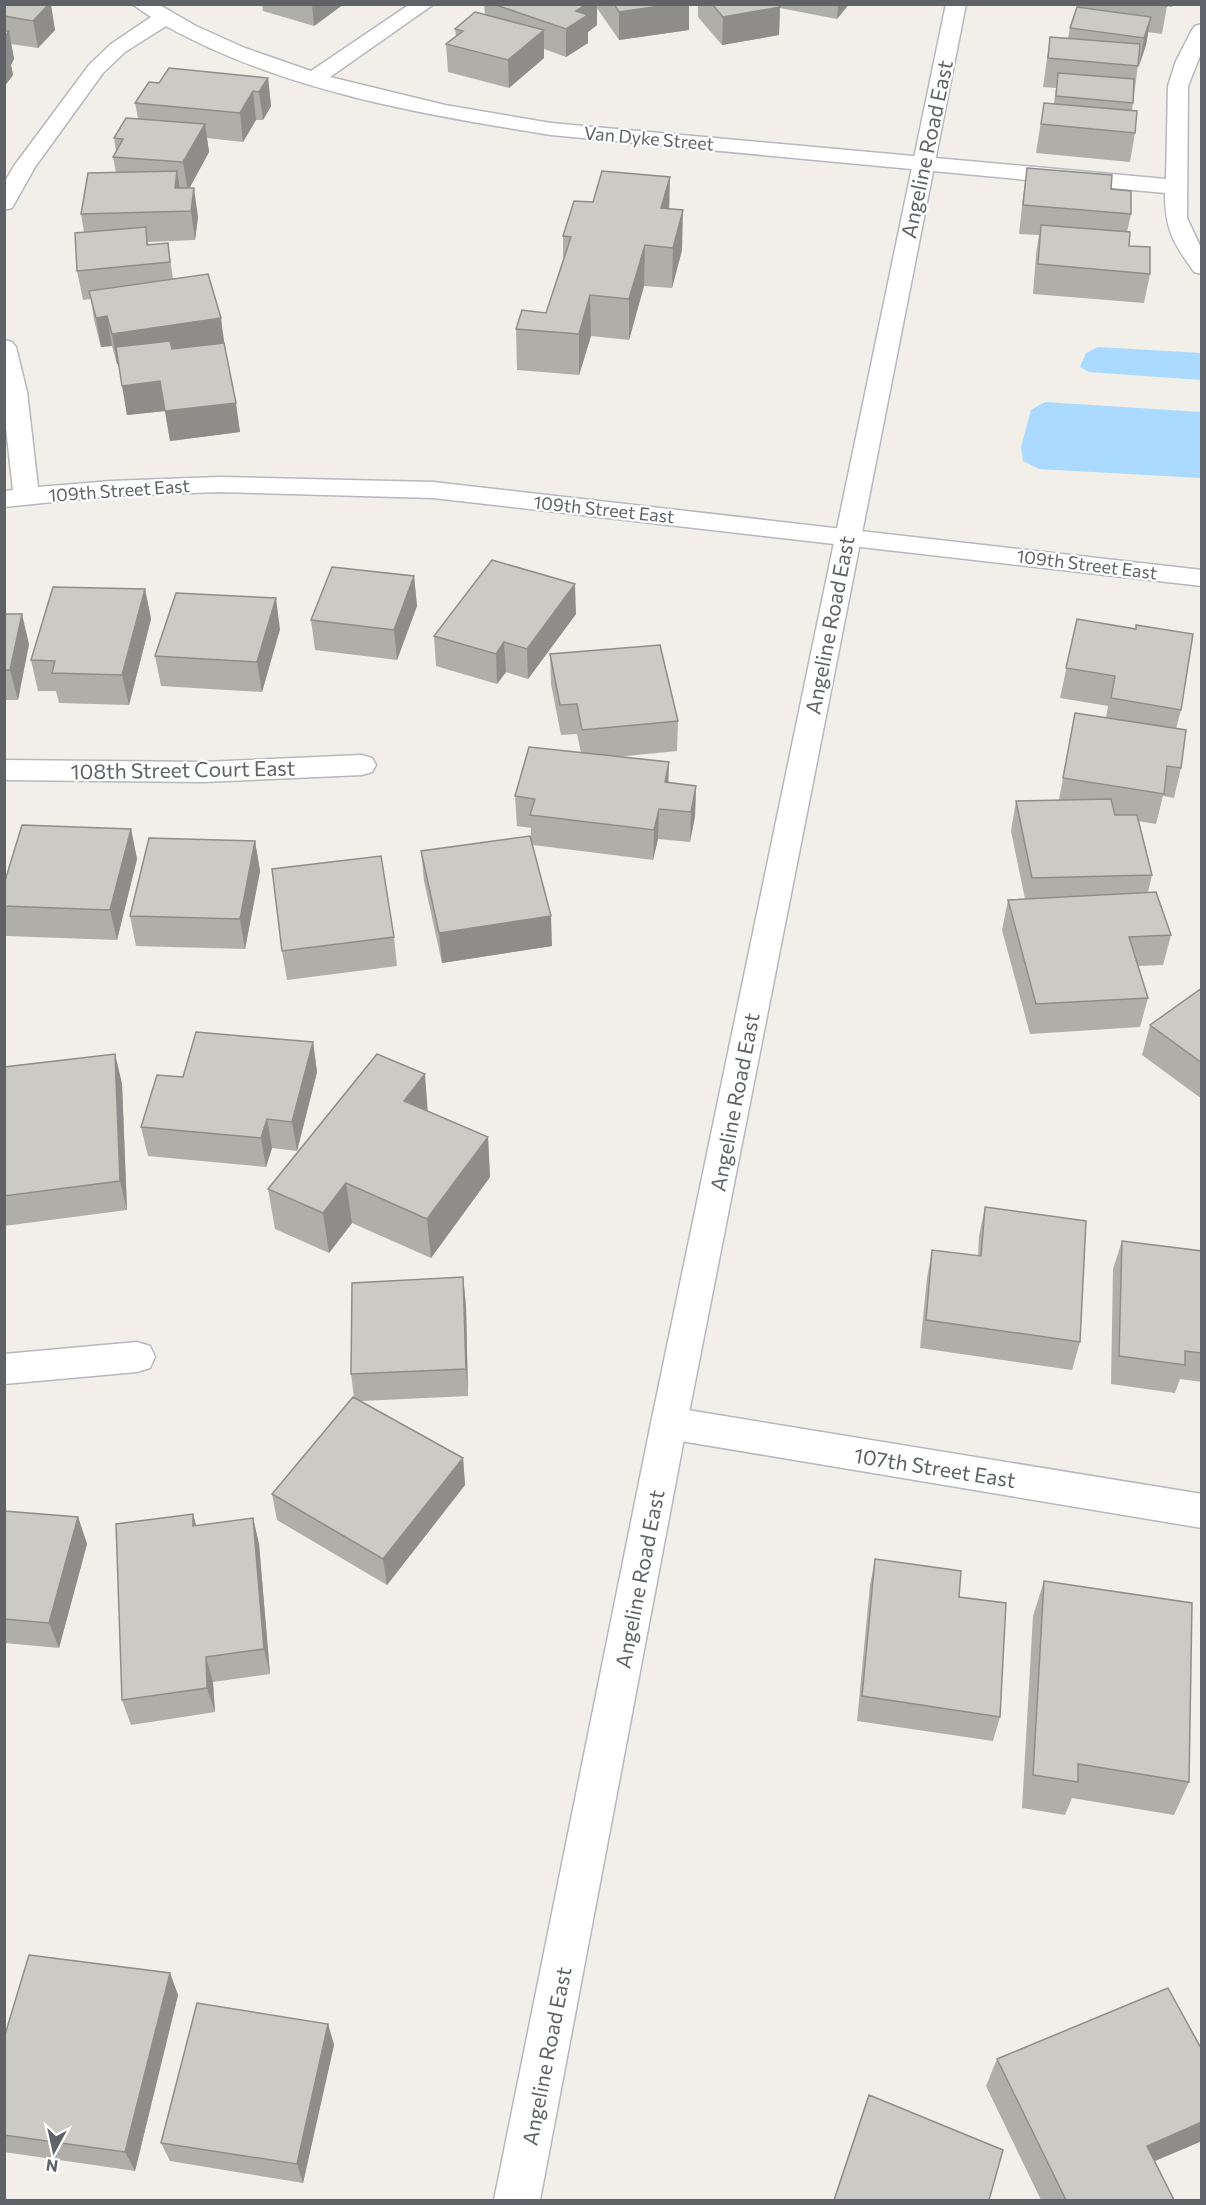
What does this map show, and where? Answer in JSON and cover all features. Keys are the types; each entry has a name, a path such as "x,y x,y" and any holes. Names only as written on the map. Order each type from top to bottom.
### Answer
{"street":[{"name":"Van Dyke Street","path":"142,4 164,18 237,52 314,79 386,99 459,115 551,129 1177,187"},
{"path":"314,79 424,4"},
{"name":"Angeline Road East","path":"518,2200 669,1423 956,4"},
{"path":"4,202 25,166 96,69 118,48 164,18"},
{"path":"1202,30 1186,61 1178,86 1176,218 1185,243 1202,267"},
{"path":"4,347 15,392 15,498"},
{"name":"109th Street East","path":"15,498 212,484 323,484 433,490 1202,578"},
{"name":"108th Street Court East","path":"4,770 203,772 362,765"},
{"path":"4,1369 137,1357"},
{"name":"107th Street East","path":"669,1423 1202,1511"}],"water":[{"path":"1098,347 1201,353 1201,380 1089,372 1080,367 1086,353"},
{"path":"1045,402 1201,412 1201,478 1039,469 1023,461 1021,447 1031,410"}],"building":[{"path":"4,4 49,4 33,21 4,16"},
{"path":"493,4 587,4 576,11 588,15 566,29"},
{"path":"614,4 673,4 619,12"},
{"path":"712,4 778,4 780,7 723,17"},
{"path":"1077,7 1151,17 1144,38 1070,28"},
{"path":"475,12 544,30 508,60 446,44 463,31 455,29"},
{"path":"1050,37 1140,44 1138,66 1048,58"},
{"path":"169,68 268,78 259,92 253,91 240,113 135,103 149,82 159,83"},
{"path":"1058,73 1134,79 1133,103 1056,96"},
{"path":"1044,103 1137,111 1135,133 1041,124"},
{"path":"126,118 205,124 183,162 113,157 123,139 114,138"},
{"path":"1027,168 1112,175 1111,189 1131,191 1131,214 1023,205"},
{"path":"177,171 175,188 194,188 191,211 81,214 88,173"},
{"path":"602,171 670,177 661,208 683,210 673,248 645,245 629,299 590,295 579,334 516,329 522,310 546,313 571,237 563,236 574,201 593,202"},
{"path":"1041,225 1130,232 1129,246 1150,247 1150,274 1038,264"},
{"path":"146,227 147,245 168,243 170,262 77,271 75,233"},
{"path":"208,274 221,318 112,334 107,316 96,318 89,291"},
{"path":"170,341 172,349 224,343 236,403 165,411 160,381 122,386 116,347"},
{"path":"492,560 575,584 527,649 504,642 496,654 434,636"},
{"path":"332,567 414,576 394,630 311,620"},
{"path":"53,587 145,589 122,675 52,673 55,661 31,660"},
{"path":"176,593 276,598 257,662 155,656"},
{"path":"4,614 22,614 10,670 4,670"},
{"path":"1077,619 1136,629 1136,625 1193,634 1181,710 1111,698 1115,676 1066,668"},
{"path":"660,645 678,721 582,730 577,704 560,705 550,654"},
{"path":"1075,713 1186,730 1181,768 1167,766 1164,794 1063,778"},
{"path":"529,747 669,762 665,782 696,786 691,812 659,809 654,830 530,815 535,799 515,796"},
{"path":"1111,799 1115,815 1137,815 1152,875 1032,878 1016,801"},
{"path":"22,825 131,829 110,910 4,906 4,884"},
{"path":"530,836 551,916 439,933 421,851"},
{"path":"149,838 255,841 240,919 130,916"},
{"path":"381,856 394,937 282,951 272,869"},
{"path":"1156,892 1171,935 1129,937 1148,998 1036,1004 1008,900"},
{"path":"1202,988 1202,1063 1150,1025"},
{"path":"196,1032 313,1042 292,1122 267,1119 261,1138 141,1127 157,1075 183,1077"},
{"path":"115,1054 120,1181 4,1196 4,1067"},
{"path":"377,1054 425,1074 404,1101 488,1137 427,1219 346,1183 323,1213 268,1189"},
{"path":"985,1207 1086,1221 1080,1342 926,1320 932,1250 981,1256"},
{"path":"1122,1241 1202,1251 1202,1353 1185,1351 1185,1365 1119,1356"},
{"path":"463,1277 466,1369 351,1374 352,1283"},
{"path":"353,1397 463,1458 383,1559 272,1494"},
{"path":"4,1511 78,1517 49,1623 4,1619"},
{"path":"193,1514 193,1526 253,1518 264,1649 206,1657 207,1688 122,1700 116,1524"},
{"path":"875,1559 961,1571 959,1597 1006,1603 1000,1717 862,1696"},
{"path":"1044,1581 1192,1603 1189,1782 1078,1764 1078,1782 1033,1775"},
{"path":"29,1955 170,1973 125,2152 4,2135 4,2038"},
{"path":"1168,1988 1202,2050 1202,2122 1147,2146 1174,2200 1066,2200 997,2059"},
{"path":"197,2003 328,2024 297,2164 161,2143"},
{"path":"869,2095 1003,2150 989,2200 834,2200"}]}
